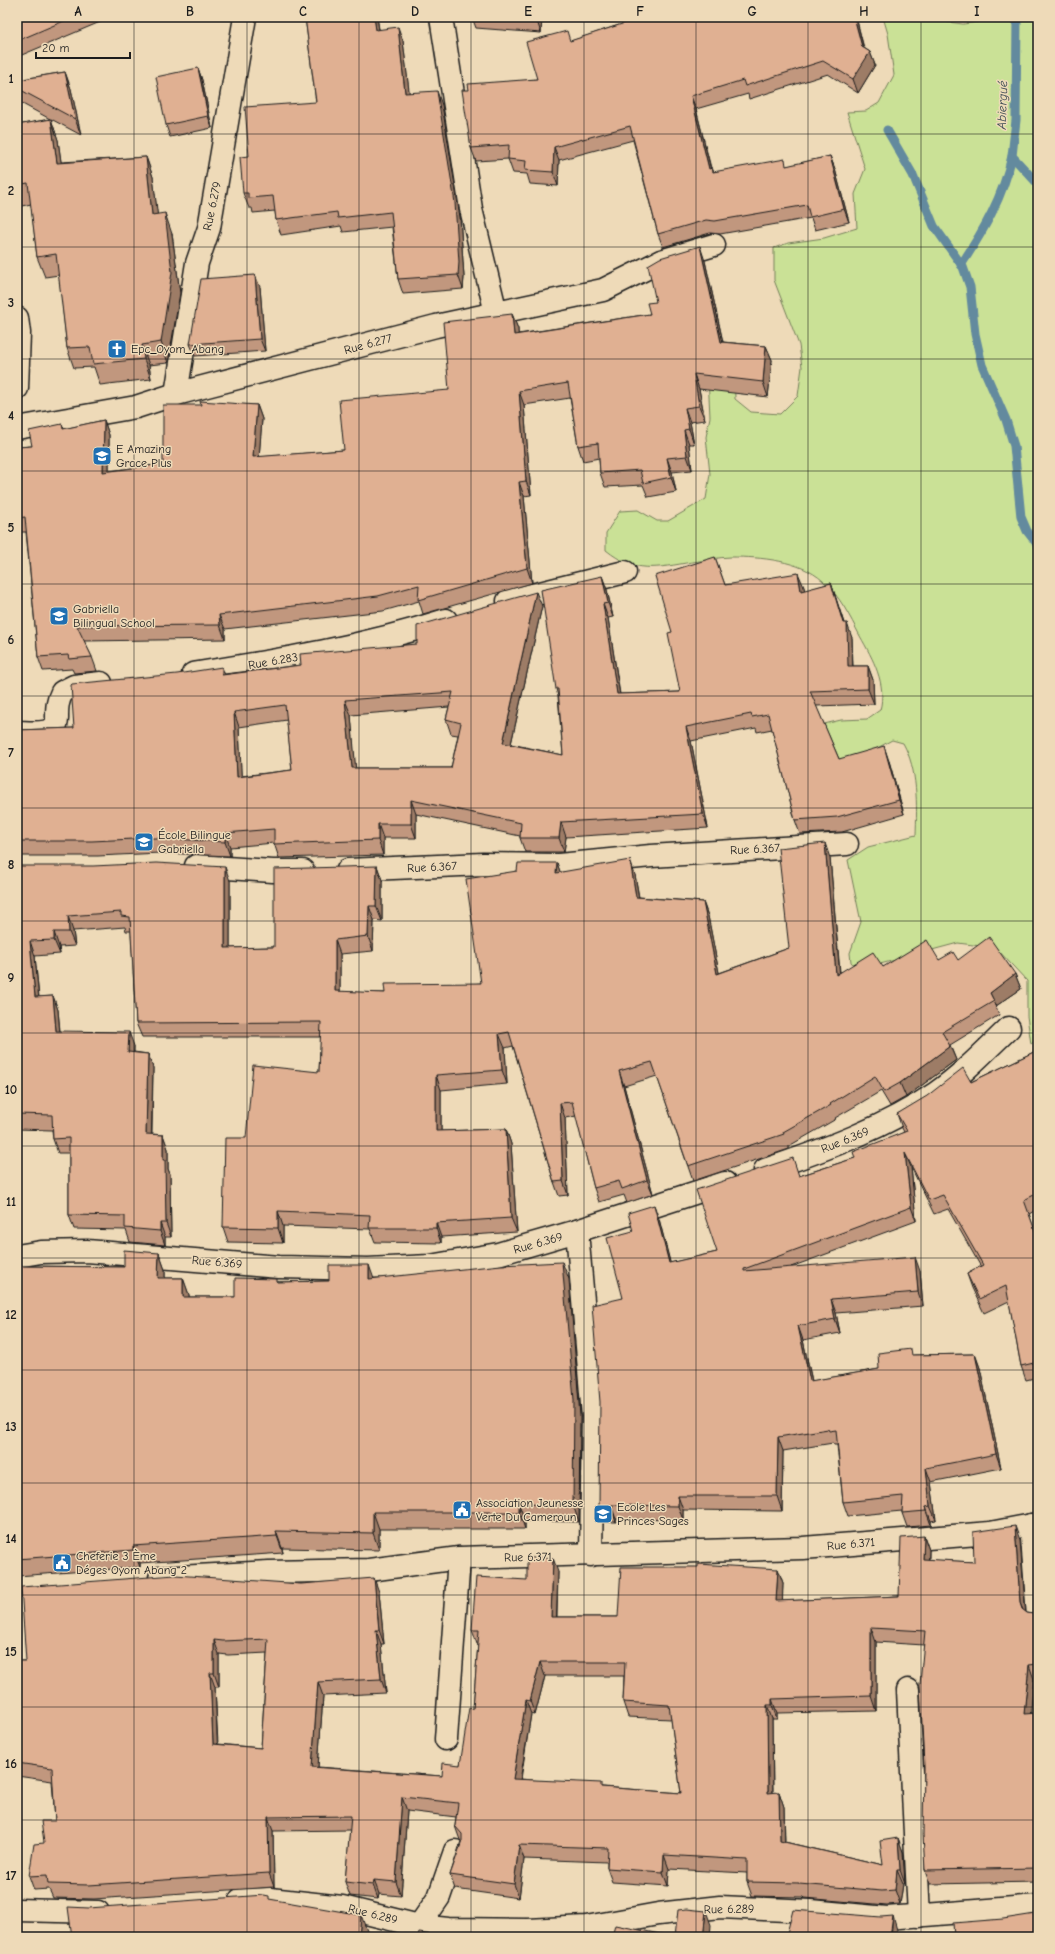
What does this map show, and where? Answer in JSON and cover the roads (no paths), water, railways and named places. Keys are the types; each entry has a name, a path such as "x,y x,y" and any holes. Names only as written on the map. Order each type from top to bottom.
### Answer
{"street":[{"name":"Rue 6.279","path":"176,394 197,263 209,228 245,17"},
{"path":"441,17 472,209 496,313"},
{"name":"Rue 6.277","path":"17,428 136,407 176,394 436,326 603,290 661,261 714,245"},
{"path":"17,318 19,333 17,388"},
{"path":"491,606 625,572"},
{"name":"Rue 6.283","path":"174,677 316,654 376,641 464,614"},
{"path":"17,732 44,732 52,729 57,722 57,702 62,692 74,686 118,682"},
{"name":"Rue 6.367","path":"176,865 273,871 483,864 559,865 651,856 847,844"},
{"name":"Rue 6.369","path":"17,1256 42,1252 87,1252 280,1267 368,1269 430,1266 498,1254 577,1231 746,1177 861,1134 908,1110 936,1093 965,1071 1009,1028"},
{"path":"577,1231 593,1416 591,1555"},
{"path":"1035,1525 1038,1616"},
{"name":"Rue 6.371","path":"140,1579 269,1572 369,1570 459,1558 803,1548 990,1533 1035,1525"},
{"path":"446,1738 459,1558"},
{"path":"908,1690 919,1916"},
{"path":"418,1931 439,1897 455,1851"},
{"name":"Rue 6.289","path":"218,1902 270,1899 342,1907 418,1931 448,1929 528,1930 586,1927 658,1914 720,1906 811,1911 887,1918 1038,1906"},
{"path":"17,1910 94,1912 118,1910"}],"waterway":[{"name":"Abiergué","path":"1017,17 1016,120 1012,156 1038,184"},
{"path":"887,130 913,175 934,226 963,267 970,287 975,334 982,365 1006,420 1014,446 1021,517 1027,531 1038,545"},
{"path":"961,265 992,213 1012,156"}],"place":[{"name":"Epc_Oyom_Abang","path":"117,349"},
{"name":"E Amazing Grace Plus","path":"102,456"},
{"name":"Gabriella Bilingual School","path":"59,616"},
{"name":"École Bilingue Gabriella","path":"144,842"},
{"name":"Association Jeunesse Verte Du Cameroun","path":"462,1510"},
{"name":"Ecole Les Princes Sages","path":"603,1514"},
{"name":"Cheferie 3 Ème Déges Oyom Abang 2","path":"62,1563"}]}
